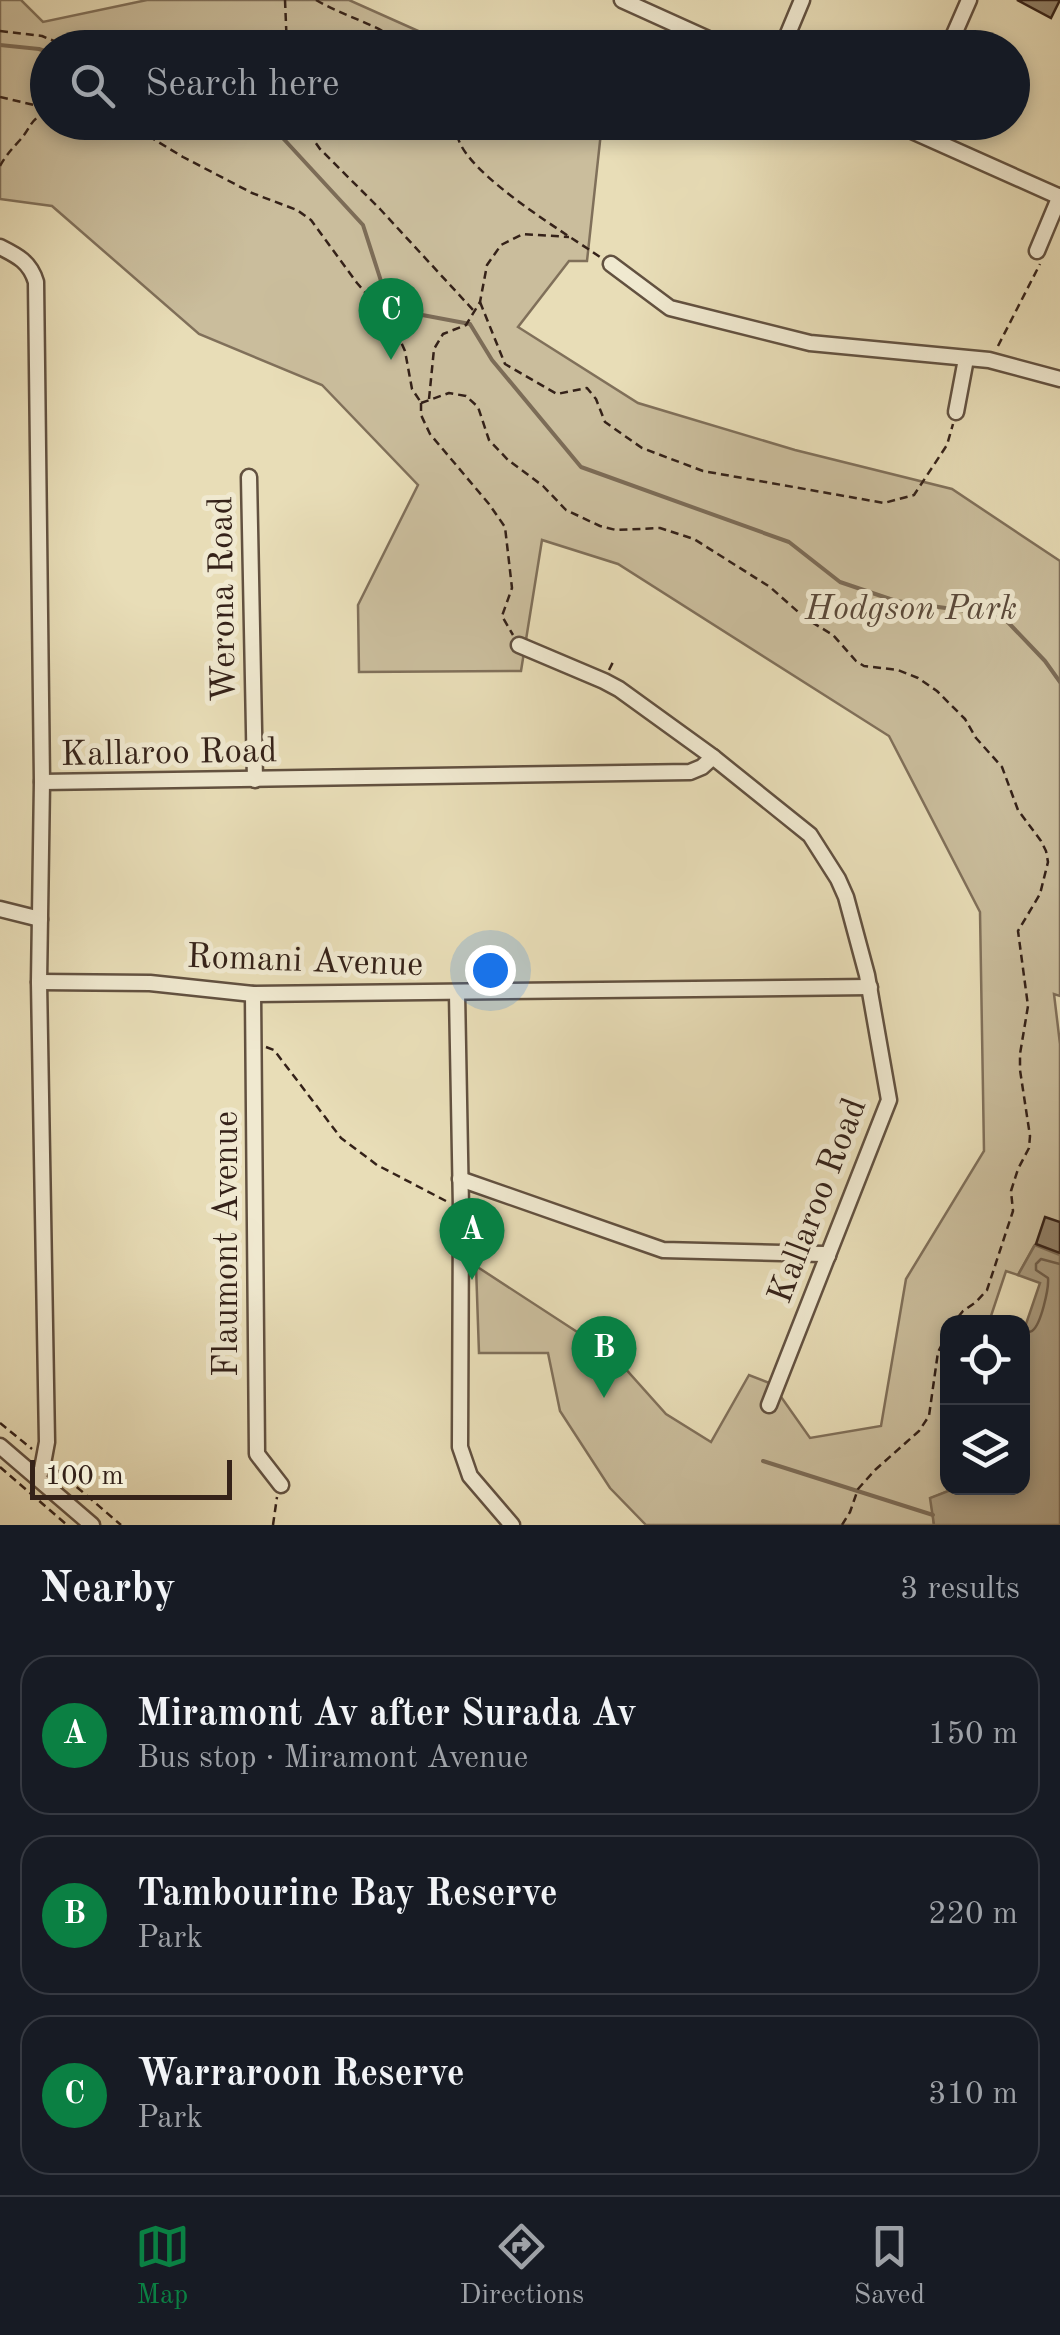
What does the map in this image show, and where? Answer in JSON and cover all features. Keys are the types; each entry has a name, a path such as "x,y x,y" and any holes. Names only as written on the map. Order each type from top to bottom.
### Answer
{"street":[{"path":"790,30 802,0"},
{"path":"956,30 969,0"},
{"path":"630,1 690,30"},
{"path":"941,140 1060,197 1042,251"},
{"path":"0,247 21,258 36,282 42,782 39,982 47,1442 38,1478"},
{"path":"610,264 670,308 810,342 991,361 1060,379"},
{"path":"956,412 966,358"},
{"name":"Werona Road","path":"249,477 254,780"},
{"path":"519,645 604,680 719,762"},
{"name":"Kallaroo Road","path":"42,782 690,772 719,762 802,828 817,845 846,898 870,987 889,1100 769,1404"},
{"path":"0,909 40,919"},
{"name":"Romani Avenue","path":"39,982 150,983 253,994 870,987"},
{"path":"457,993 460,1447 470,1476 512,1525"},
{"name":"Flaumont Avenue","path":"253,994 257,1454 281,1486"},
{"path":"460,1179 663,1250 828,1256"},
{"path":"0,1446 92,1525"}],"path":[{"path":"285,0 286,30"},
{"path":"316,0 382,30"},
{"path":"0,31 30,35"},
{"path":"0,96 30,104"},
{"path":"0,166 30,123"},
{"path":"155,140 183,158 311,220 392,324 405,351 412,389 421,403 421,414 430,434 505,527 512,588 502,616 519,645"},
{"path":"314,140 474,312"},
{"path":"459,140 482,171 610,264"},
{"path":"429,399 434,349 443,334 466,325 480,302 487,265 501,245 522,234 569,237"},
{"path":"991,361 1042,251"},
{"path":"480,302 505,364 557,394 587,388 605,422 642,448 703,471 884,503 914,495 947,444 956,412"},
{"path":"421,403 448,394 473,400 488,440 566,510 616,530 660,528 694,538 770,587 805,618 833,635 856,662 898,670 937,692 965,719 976,738 1002,766 1018,810 1041,841 1048,862 1040,894 1018,931 1028,1006 1020,1054 1030,1136 1012,1191 1014,1211 987,1290 959,1315"},
{"path":"253,1044 274,1050 341,1138 377,1165 461,1208"},
{"path":"842,1525 858,1489 925,1423 932,1406 940,1348"},
{"path":"0,1423 120,1525"},
{"path":"0,1467 66,1525"},
{"path":"274,1525 281,1486"}],"green space":[{"name":"Hodgson Park","path":"0,0 21,0 43,22 147,0 349,0 416,30 30,30 30,140 600,140 587,261 569,261 518,327 638,403 795,450 952,489 1060,561 1060,996 1054,994 1060,1044 1060,1255 1034,1246 1018,1275 1006,1271 991,1315 940,1315 940,1494 931,1498 934,1525 646,1525 610,1488 560,1411 548,1353 479,1353 476,1266 614,1356 666,1414 711,1442 749,1375 772,1384 810,1438 881,1426 906,1279 984,1151 980,912 889,736 618,564 542,540 521,671 359,672 358,605 418,485 322,385 199,334 52,206 0,199"}],"water":[{"path":"1035,1245 1060,1255 1060,1525 934,1525 930,1498 940,1494 1030,1495 1029,1315 1040,1283 1018,1275"}],"building":[{"path":"1017,0 1060,0 1051,18"},
{"path":"1045,1217 1060,1222 1060,1253 1036,1244"}],"waterway":[{"path":"0,45 30,48"},
{"path":"285,140 363,225 381,281 417,314 470,324 492,360 581,467 789,542 840,582 896,601 1002,616 1060,682"},
{"path":"763,1461 933,1515"}],"place":[{"name":"Warraroon Reserve","path":"391,360"},
{"name":"Miramont Av after Surada Av","path":"472,1280"},
{"name":"Tambourine Bay Reserve","path":"604,1398"}]}
